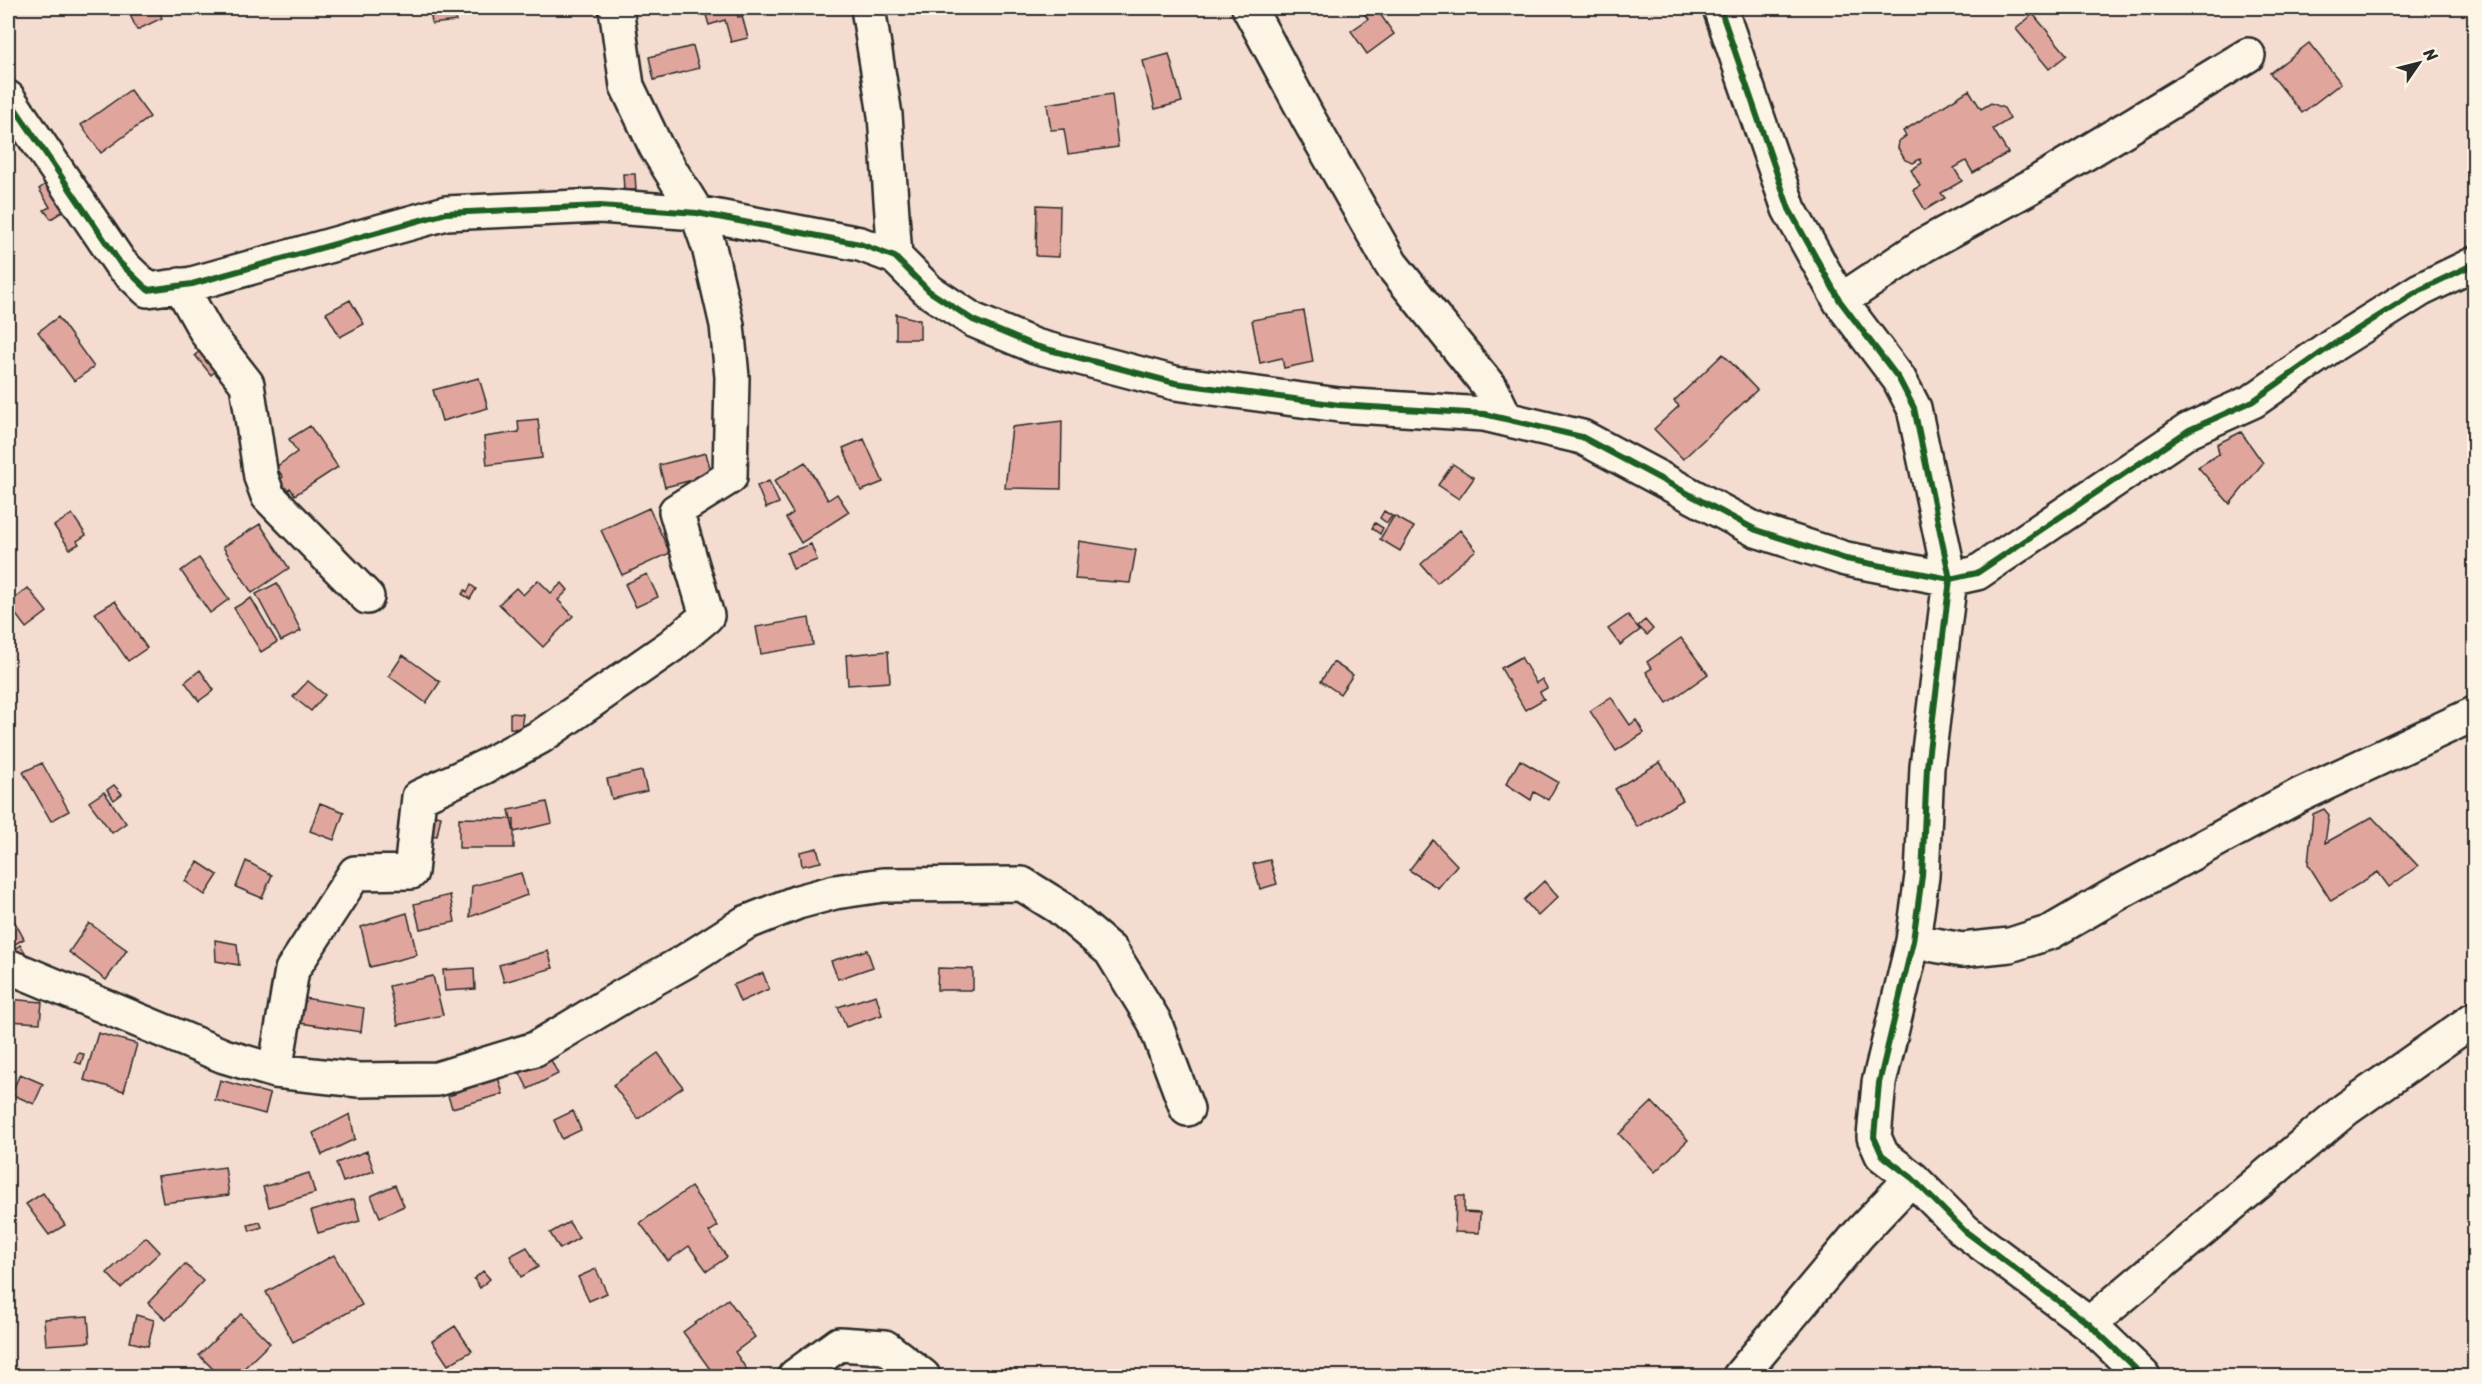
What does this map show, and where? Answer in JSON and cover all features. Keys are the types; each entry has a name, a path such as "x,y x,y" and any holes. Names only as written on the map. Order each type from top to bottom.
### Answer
{"street":[{"path":"275,1071 292,970 355,873 411,872 418,797 484,767 540,736 671,646 707,616 676,511 730,477 732,377 727,325 709,247 697,213 656,147 627,86 616,8"},
{"path":"868,8 885,115 895,257"},
{"path":"1249,8 1391,264 1492,390 1506,419"},
{"path":"1720,8 1789,209 1840,301 1899,379 1914,408 1950,579 1939,654 1927,767 1922,876 1913,941 1879,1083 1874,1137 1882,1155 1912,1178 1965,1231 2089,1324 2143,1377"},
{"path":"1840,301 1924,245 2030,187 2248,55"},
{"path":"8,98 120,263 148,290 180,285 446,213 600,206 697,213 860,244 895,257 929,291 973,320 1035,346 1175,384 1339,405 1484,414 1582,437 1756,530 1846,559 1950,579 1977,573 2189,430 2253,400 2334,344 2420,290 2475,264"},
{"path":"180,285 207,333 247,384 261,477 267,496 367,597"},
{"path":"1913,941 1962,950 2010,945 2051,932 2128,887 2300,795 2475,714"},
{"path":"8,966 224,1056 275,1071 359,1080 437,1078 535,1049 684,962 745,923 798,902 835,892 883,885 1022,884 1059,907 1111,951 1154,1021 1186,1109"},
{"path":"2089,1324 2346,1109 2475,1019"},
{"path":"1740,1377 1858,1235 1912,1178"},
{"path":"795,1377 839,1344 885,1347 923,1377"}],"building":[{"path":"127,8 157,8 162,18 137,30"},
{"path":"169,8 185,8 172,14"},
{"path":"430,8 454,8 456,21 432,24"},
{"path":"667,8 690,8 668,13"},
{"path":"704,8 736,8 738,17 742,16 748,38 731,42 725,20 709,25"},
{"path":"1376,8 1394,34 1367,54 1351,31 1368,19 1363,12"},
{"path":"2033,14 2067,55 2049,69 2016,29"},
{"path":"2309,43 2341,83 2302,113 2270,73"},
{"path":"693,46 699,68 654,80 649,57"},
{"path":"1169,54 1182,102 1155,109 1143,61"},
{"path":"130,90 150,117 101,153 81,125"},
{"path":"1969,90 1981,109 1991,103 2004,108 2010,119 1993,129 2008,153 1973,173 1966,161 1954,168 1962,181 1941,193 1945,198 1925,210 1913,190 1920,186 1911,170 1922,163 1920,159 1913,163 1905,160 1898,148 1899,141 1906,136 1903,131"},
{"path":"1112,94 1118,147 1068,154 1064,129 1051,130 1047,104"},
{"path":"623,174 635,174 636,190 624,190"},
{"path":"47,183 65,210 51,219 44,210 50,207 39,189"},
{"path":"1037,205 1060,206 1059,257 1036,256"},
{"path":"350,300 364,324 340,337 326,313"},
{"path":"1304,311 1313,362 1284,368 1282,358 1260,363 1252,320"},
{"path":"896,314 920,320 920,339 896,339"},
{"path":"58,317 94,367 74,381 38,332"},
{"path":"207,345 223,365 211,375 195,355"},
{"path":"1723,354 1757,390 1683,459 1654,429 1679,406 1674,401"},
{"path":"479,378 488,408 442,421 433,390"},
{"path":"538,419 542,458 487,465 484,437 519,432 518,421"},
{"path":"1062,421 1061,489 1005,488 1012,427"},
{"path":"310,426 338,467 295,495 290,488 280,494 274,483 283,477 276,467 297,452 289,439"},
{"path":"2241,432 2263,463 2230,504 2198,467 2219,454 2217,444"},
{"path":"864,439 883,482 861,491 843,448"},
{"path":"706,453 712,475 665,487 659,465"},
{"path":"805,462 828,500 837,494 849,512 801,543 786,518 793,513 774,481"},
{"path":"1453,464 1474,478 1459,499 1438,485"},
{"path":"769,481 779,503 766,508 757,486"},
{"path":"649,508 670,553 622,575 601,530"},
{"path":"1384,511 1392,516 1387,523 1380,518"},
{"path":"72,514 86,535 77,541 79,544 70,549 54,526"},
{"path":"1394,516 1414,527 1400,551 1380,539"},
{"path":"1375,523 1383,528 1380,534 1372,528"},
{"path":"260,524 289,568 252,593 223,547"},
{"path":"1460,530 1476,550 1437,583 1421,564"},
{"path":"1079,541 1136,550 1130,583 1075,579"},
{"path":"811,544 817,560 793,569 787,553"},
{"path":"199,558 229,599 210,613 181,571"},
{"path":"647,574 658,597 636,607 625,584"},
{"path":"538,580 551,593 562,583 568,590 558,600 573,616 543,647 499,604 516,588 523,595"},
{"path":"277,583 301,631 281,641 256,594"},
{"path":"471,585 476,589 470,599 462,594 465,590 467,592"},
{"path":"28,588 47,612 26,628 8,604"},
{"path":"251,598 277,642 261,652 234,608"},
{"path":"115,601 147,648 128,661 95,613"},
{"path":"1628,615 1640,630 1620,645 1608,629"},
{"path":"809,618 813,645 761,654 756,627"},
{"path":"1645,620 1653,629 1647,635 1638,626"},
{"path":"1681,638 1708,674 1667,703 1646,672 1652,668 1647,662"},
{"path":"888,651 890,682 848,685 846,655"},
{"path":"403,655 440,682 426,703 389,676"},
{"path":"1521,657 1536,683 1542,679 1547,688 1540,692 1544,699 1525,710 1501,668"},
{"path":"1333,662 1353,675 1340,694 1321,681"},
{"path":"200,670 214,690 199,701 185,682"},
{"path":"308,681 325,695 311,711 293,697"},
{"path":"1611,697 1630,725 1636,720 1644,733 1616,751 1590,711"},
{"path":"510,713 523,714 521,729 510,728"},
{"path":"1520,760 1558,782 1548,800 1534,792 1531,800 1506,784"},
{"path":"1660,762 1683,800 1637,827 1615,789"},
{"path":"42,763 69,811 51,821 23,772"},
{"path":"642,771 647,791 612,799 607,779"},
{"path":"114,785 122,794 114,800 107,790"},
{"path":"104,792 126,823 112,833 89,802"},
{"path":"547,802 552,823 514,832 509,810"},
{"path":"320,803 344,812 334,840 310,831"},
{"path":"2324,809 2329,815 2325,843 2372,817 2418,866 2389,887 2378,872 2331,901 2308,864 2313,814"},
{"path":"2324,809 2329,815 2325,843 2372,817 2418,866 2389,887 2378,872 2331,901 2308,864 2313,814"},
{"path":"425,813 441,816 437,836 422,834"},
{"path":"459,818 514,819 514,848 459,848"},
{"path":"1433,840 1457,865 1438,888 1409,870"},
{"path":"817,848 821,862 802,866 800,852"},
{"path":"1270,860 1277,884 1260,889 1253,864"},
{"path":"246,861 272,875 262,898 236,887"},
{"path":"198,862 218,875 205,895 185,881"},
{"path":"521,873 527,895 470,917 472,886"},
{"path":"1544,881 1558,897 1538,916 1524,900"},
{"path":"450,895 455,922 420,929 414,904"},
{"path":"8,909 24,939 8,948"},
{"path":"407,913 417,955 370,967 361,927"},
{"path":"89,923 127,950 106,980 69,952"},
{"path":"215,940 237,944 239,965 216,961"},
{"path":"20,945 25,952 18,957 13,950"},
{"path":"867,950 873,967 838,979 831,961"},
{"path":"548,951 553,968 504,982 499,965"},
{"path":"474,968 475,989 445,991 443,970"},
{"path":"938,968 973,969 973,990 937,990"},
{"path":"763,973 769,989 740,1002 733,985"},
{"path":"433,976 443,1015 398,1025 389,986"},
{"path":"876,995 882,1015 846,1027 838,1007"},
{"path":"304,998 364,1008 361,1032 300,1023"},
{"path":"8,999 42,1002 40,1023 8,1021"},
{"path":"98,1033 137,1044 124,1091 84,1080"},
{"path":"78,1053 84,1054 81,1064 75,1062"},
{"path":"658,1053 683,1087 638,1119 613,1085"},
{"path":"550,1058 558,1074 528,1089 520,1073"},
{"path":"20,1074 43,1084 34,1104 11,1094"},
{"path":"497,1074 503,1094 452,1108 448,1096 455,1094 453,1087"},
{"path":"220,1080 270,1094 265,1114 215,1100"},
{"path":"1652,1102 1688,1140 1655,1172 1619,1134"},
{"path":"573,1111 581,1130 562,1139 554,1120"},
{"path":"350,1114 355,1139 322,1155 313,1133"},
{"path":"367,1151 374,1171 343,1182 336,1163"},
{"path":"225,1167 229,1195 163,1203 158,1176"},
{"path":"309,1173 315,1193 269,1207 263,1187"},
{"path":"395,1185 404,1206 380,1217 371,1196"},
{"path":"691,1187 718,1226 709,1232 727,1257 707,1271 689,1246 668,1261 640,1223"},
{"path":"43,1193 65,1225 49,1235 26,1204"},
{"path":"1456,1196 1464,1196 1464,1212 1480,1213 1479,1233 1455,1232"},
{"path":"354,1199 360,1221 318,1233 311,1211"},
{"path":"260,1222 262,1227 250,1231 248,1225"},
{"path":"569,1222 579,1238 560,1249 550,1233"},
{"path":"146,1237 160,1252 121,1288 107,1273"},
{"path":"527,1247 538,1267 521,1277 510,1256"},
{"path":"334,1255 362,1305 293,1342 266,1292"},
{"path":"185,1264 203,1281 166,1320 148,1303"},
{"path":"596,1269 607,1293 589,1301 578,1277"},
{"path":"483,1271 490,1279 480,1288 474,1279"},
{"path":"728,1299 755,1337 735,1352 747,1370 737,1376 715,1376 683,1332"},
{"path":"241,1314 270,1343 236,1376 220,1376 199,1355"},
{"path":"136,1315 154,1320 148,1346 130,1342"},
{"path":"88,1316 90,1342 46,1345 44,1319"},
{"path":"455,1326 472,1351 448,1365 432,1341"},
{"path":"653,1368 659,1376 639,1376"}],"cycle path":[{"path":"1720,8 1789,209 1840,301 1899,379 1914,408 1950,579 1927,767 1922,876 1913,941 1879,1083 1874,1137 1882,1155 1912,1178 1965,1231 2089,1324 2143,1376"},
{"path":"8,98 120,263 148,290 192,284 446,213 600,206 697,213 860,244 895,257 929,291 973,320 1035,346 1175,383 1339,405 1484,414 1582,437 1756,530 1846,559 1950,579 1977,573 2189,430 2253,401 2334,344 2420,290 2474,264"}]}
